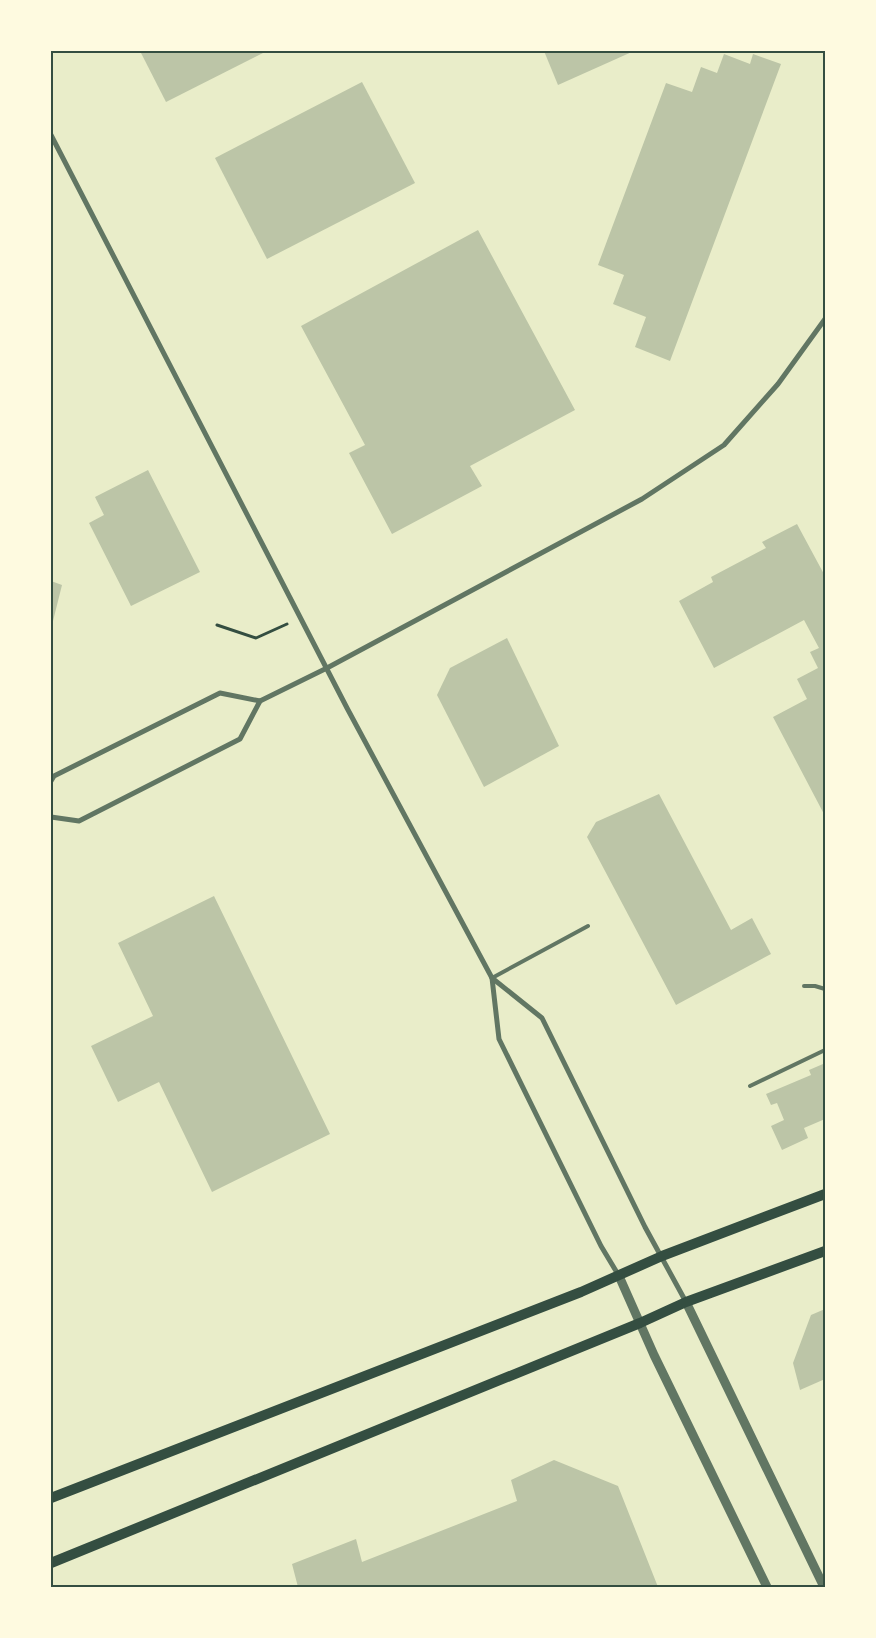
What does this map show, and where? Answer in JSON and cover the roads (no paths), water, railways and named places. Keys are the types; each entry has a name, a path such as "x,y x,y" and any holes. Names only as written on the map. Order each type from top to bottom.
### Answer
{"main road":[{"path":"51,1498 618,1276 662,1256 825,1194"},
{"path":"51,1563 640,1324 686,1302 825,1251"}],"street":[{"path":"51,134 327,668 492,978 499,1039 601,1246 618,1276 767,1587"},
{"path":"51,818 79,821 240,739 260,701 327,668 642,499 687,471 724,445 778,384 825,319"},
{"path":"51,781 54,776 220,693 260,701"},
{"path":"492,978 542,1018 645,1227 686,1302 824,1587"}],"lane":[{"path":"492,978 588,926"},
{"path":"804,986 815,986 825,989"},
{"path":"750,1086 825,1050"}]}
